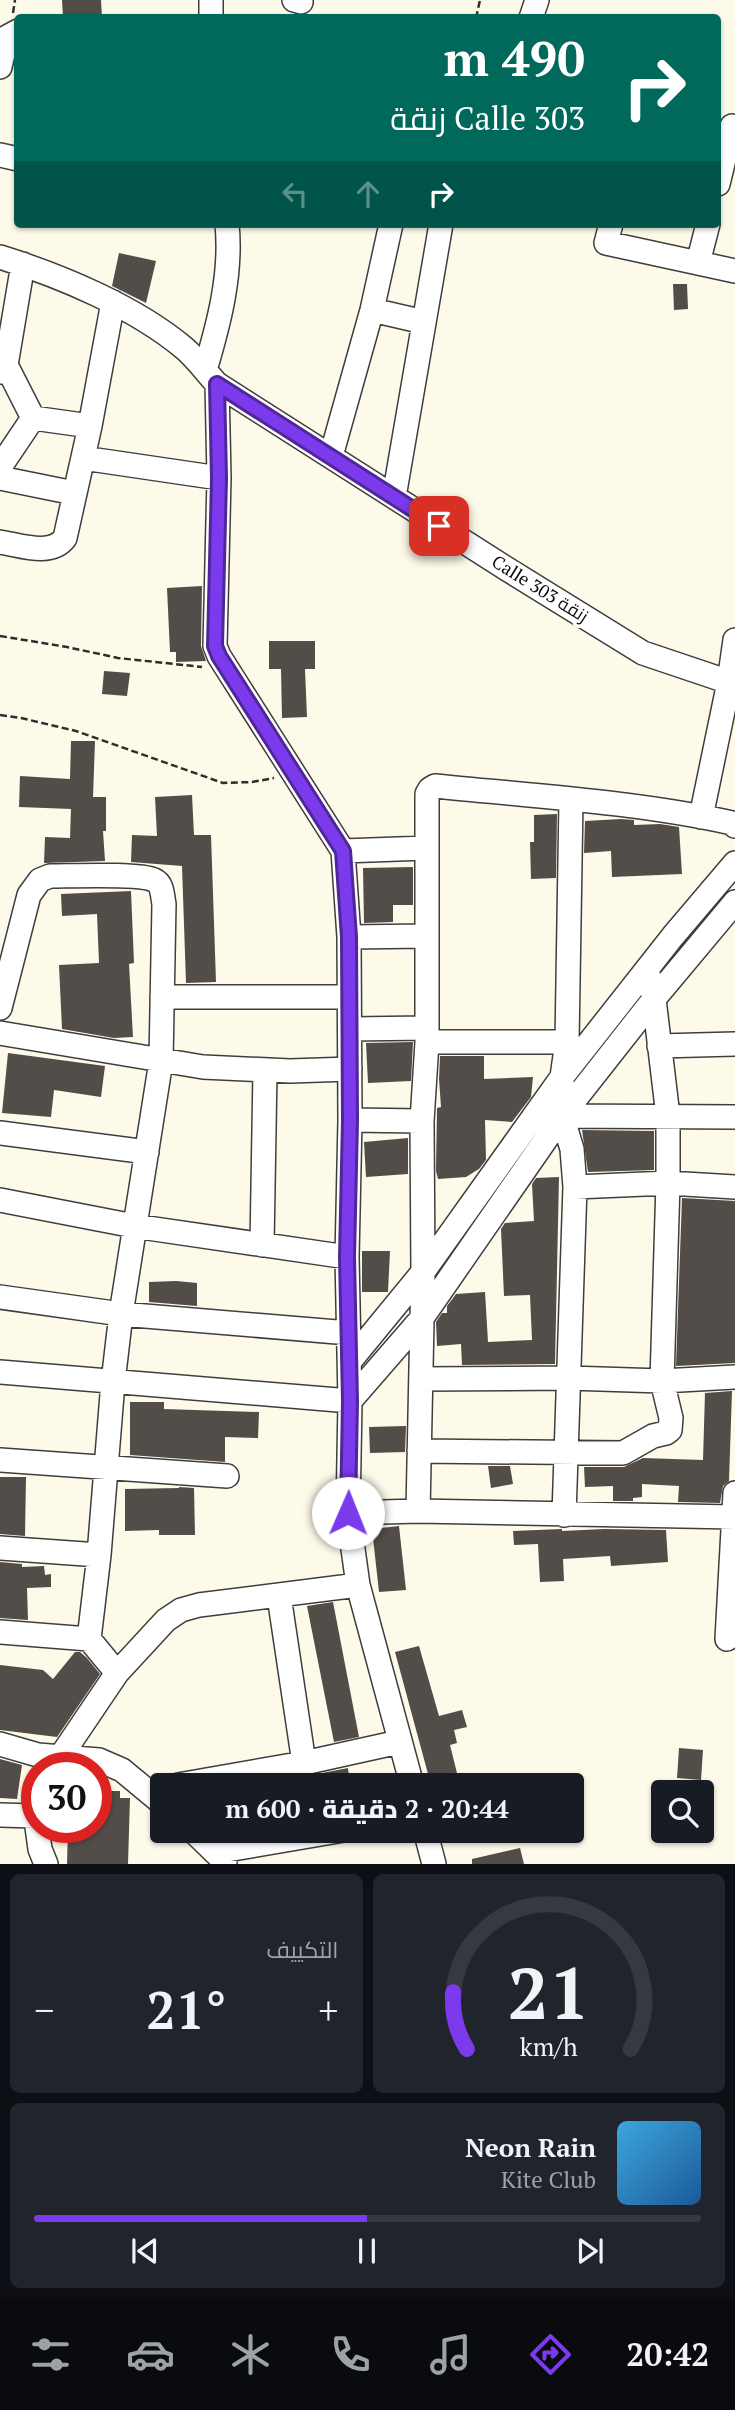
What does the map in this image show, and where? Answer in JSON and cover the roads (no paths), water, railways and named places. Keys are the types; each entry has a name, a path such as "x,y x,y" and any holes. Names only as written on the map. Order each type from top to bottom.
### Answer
{"street":[{"path":"0,67 8,37 14,33"},
{"path":"722,150 732,126 735,127"},
{"path":"227,228 228,254 211,377 219,478 214,638 226,668 343,851 349,937 350,1069 347,1257 350,1361 348,1513 358,1585 408,1773"},
{"path":"331,456 372,310 390,228"},
{"path":"394,497 440,228"},
{"path":"610,228 606,243 735,271"},
{"path":"698,263 707,228"},
{"name":"Calle 303 زنقة","path":"0,257 113,302 169,336 211,377 394,497 643,653 732,683"},
{"path":"23,264 3,368 33,418"},
{"path":"0,542 47,549 57,547 65,538 90,426 113,302"},
{"path":"372,310 424,322"},
{"path":"33,418 90,426"},
{"path":"0,467 33,418"},
{"path":"83,458 219,478"},
{"path":"0,478 74,493"},
{"path":"701,817 732,683 735,640"},
{"path":"418,1511 423,1272 422,1121 427,1035 426,848 429,789 435,786 571,800 701,817 735,827"},
{"path":"564,1515 575,1187 572,1149 562,1116 562,1077 567,1042 571,800"},
{"path":"343,851 426,848"},
{"path":"350,1361 423,1272 562,1077 735,863"},
{"path":"0,1008 29,895 40,880 50,876 139,877 154,880 161,886 164,904 161,1061 121,1314 89,1639"},
{"path":"350,1401 422,1318 562,1116 735,902"},
{"path":"349,937 426,936"},
{"path":"419,1451 623,1453 670,1430 672,1424 663,1381 668,1116 654,999 647,969"},
{"path":"162,996 349,997"},
{"path":"349,1029 567,1042"},
{"path":"0,1032 203,1067 265,1071 350,1069"},
{"path":"659,1046 735,1044"},
{"path":"262,1245 265,1071"},
{"path":"562,1116 735,1117"},
{"path":"350,1120 422,1121"},
{"path":"0,1133 148,1152"},
{"path":"575,1187 668,1183 735,1187"},
{"path":"0,1200 134,1226 347,1257"},
{"path":"0,1297 121,1314 349,1333"},
{"path":"0,1373 350,1401"},
{"path":"421,1378 663,1381 735,1377"},
{"path":"0,1460 227,1476"},
{"path":"727,1639 735,1493"},
{"path":"348,1513 418,1511 734,1517"},
{"path":"0,1548 99,1555"},
{"path":"52,1752 117,1673 166,1620 181,1610 199,1605 358,1585"},
{"path":"279,1596 304,1763"},
{"path":"0,1632 89,1639 117,1673"},
{"path":"247,1773 399,1742"},
{"path":"0,1744 25,1752"},
{"path":"112,1766 150,1789"},
{"path":"0,1815 21,1820"},
{"path":"39,1843 46,1864"},
{"path":"205,1843 221,1858 287,1843"},
{"path":"428,1843 434,1864"}]}
